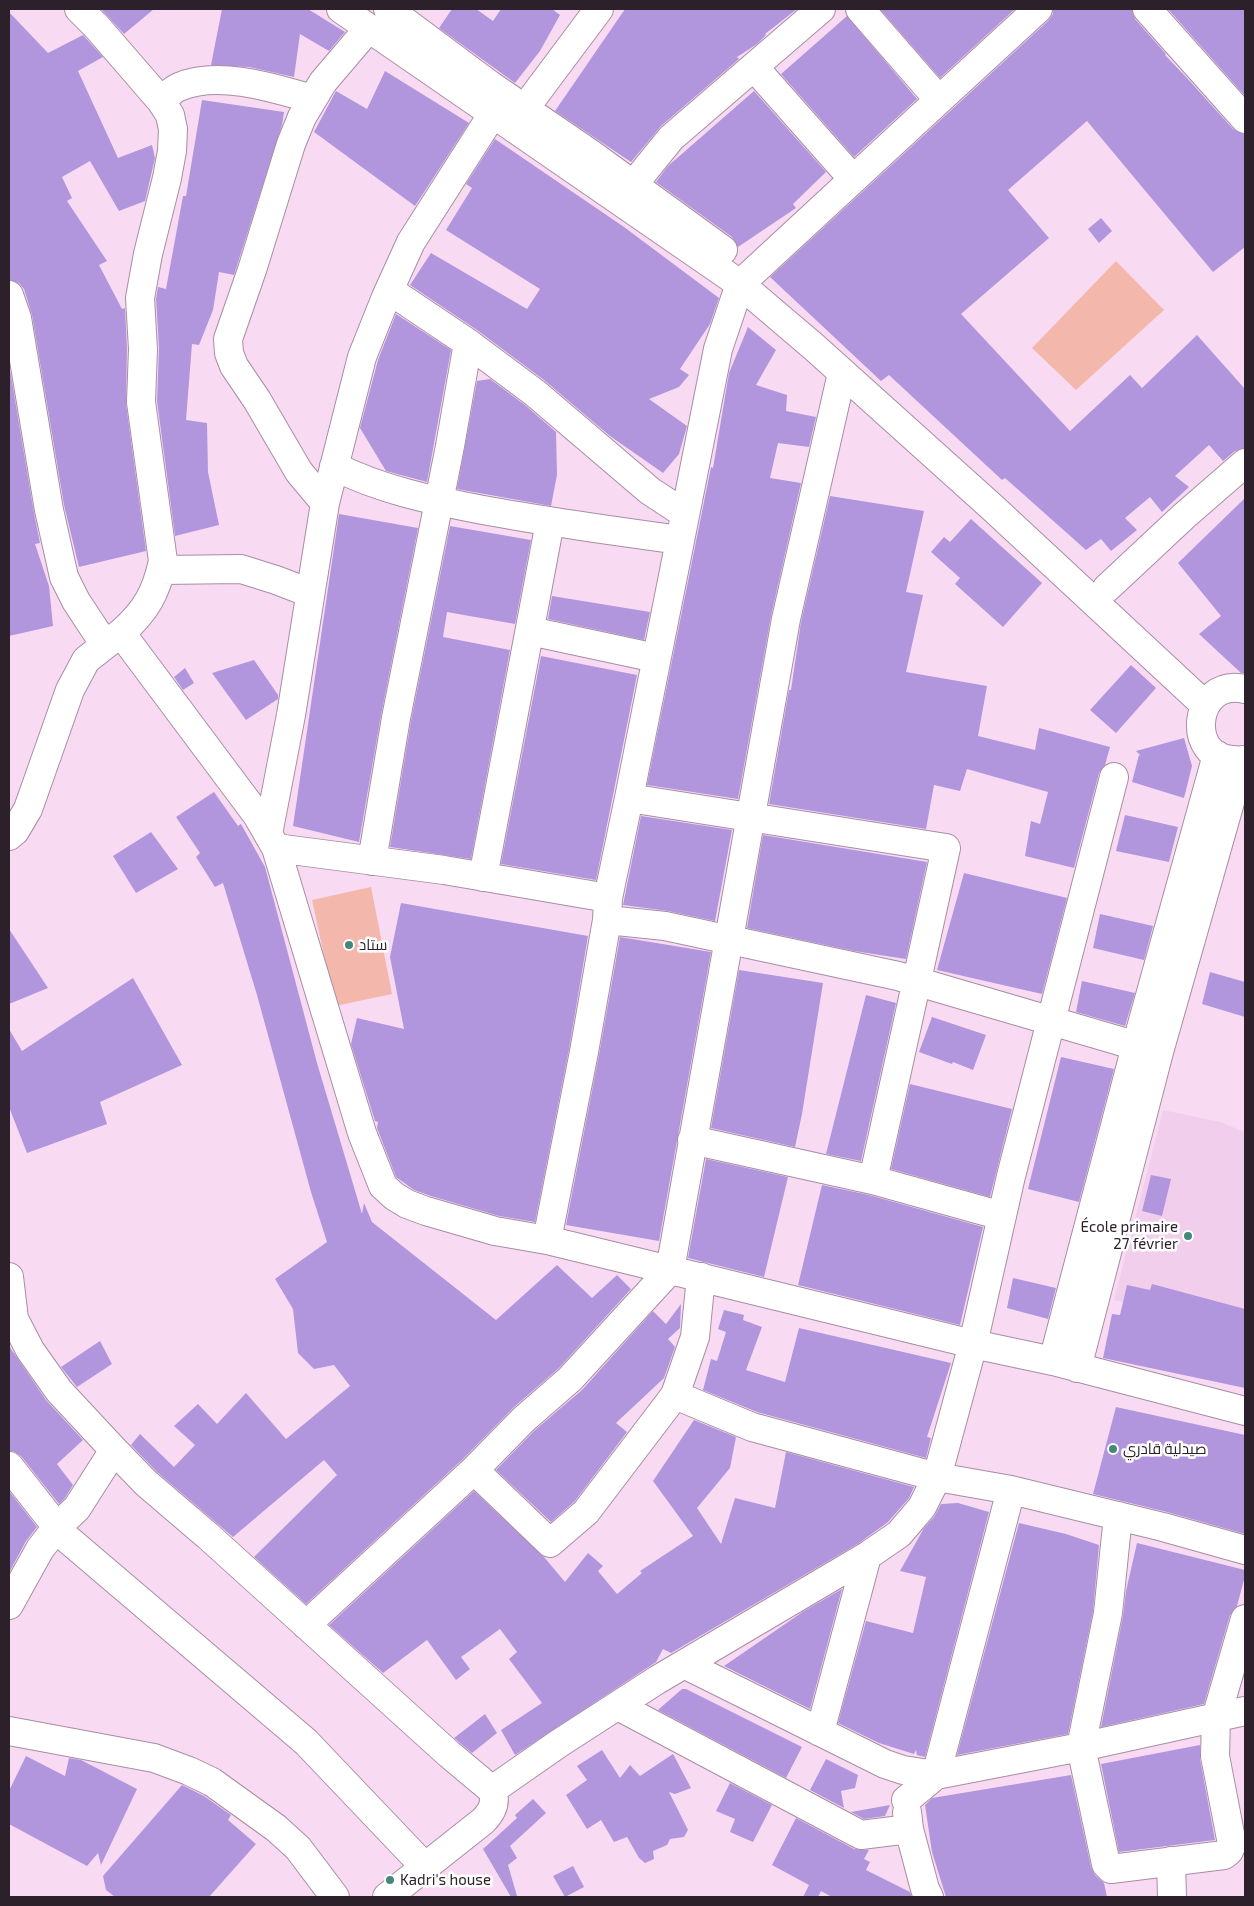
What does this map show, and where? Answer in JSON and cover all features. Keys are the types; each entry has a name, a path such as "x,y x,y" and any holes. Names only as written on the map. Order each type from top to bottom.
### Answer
{"street":[{"path":"9,836 15,831 28,809 70,690 86,660 137,619 150,601 159,582 163,561 141,402 143,349 140,298 172,151 174,129 170,115 161,101 98,27 79,9"},
{"path":"341,9 492,115 747,278 842,373 1212,699"},
{"path":"388,9 490,85 633,185 838,350 888,392 980,477 1107,588 1212,699"},
{"path":"633,185 671,138 821,9"},
{"path":"860,9 939,100"},
{"path":"547,1240 584,1052 607,909 718,349 747,278 1038,9"},
{"path":"1147,9 1245,119"},
{"path":"525,108 596,10"},
{"path":"325,503 299,472 234,366 228,345 230,330 252,270 291,144 302,116 323,82 369,28"},
{"path":"754,67 853,179"},
{"path":"161,101 178,87 211,79 276,88 312,100"},
{"path":"272,841 325,503 362,357 411,242 492,115"},
{"path":"389,290 468,343 535,392 650,491 682,527"},
{"path":"9,294 17,318 49,510 64,577 76,601 113,639 257,816 272,841 362,1133 383,1186 400,1200 426,1212 495,1231 547,1240 1065,1365 1245,1411"},
{"path":"372,861 396,718 468,343"},
{"path":"306,1625 474,1470 524,1419 570,1379 670,1270 786,619 842,373"},
{"path":"1107,588 1184,516 1245,463"},
{"path":"334,466 395,491 550,522 682,527"},
{"path":"483,877 550,522"},
{"path":"161,570 241,568 310,593"},
{"path":"530,631 656,658"},
{"path":"1065,1365 1148,1049 1235,759 1208,747 1201,734 1200,721 1212,699 1230,688 1245,689"},
{"path":"492,1790 558,1744 684,1664 867,1556 899,1534 922,1507 937,1477 973,1344 1002,1216 1114,777"},
{"path":"629,798 946,848 873,1180"},
{"path":"272,841 372,861 483,877 665,926 898,976 1148,1049"},
{"path":"692,1140 873,1180 1002,1216"},
{"path":"9,1277 14,1319 30,1350 59,1391 114,1450 146,1483 208,1536 492,1790 495,1797 490,1814 387,1897"},
{"path":"474,1470 550,1543 586,1512 675,1395 695,1336 701,1277"},
{"path":"675,1395 752,1427 937,1477 1012,1490 1245,1550"},
{"path":"9,1605 40,1549 58,1526 76,1508 114,1450"},
{"path":"9,1466 64,1536 306,1742 425,1867"},
{"path":"906,1800 936,1775 1012,1490"},
{"path":"1118,1516 1108,1612 1081,1747 1106,1864 1111,1868 1224,1855 1232,1844 1215,1756 1216,1718 1245,1619"},
{"path":"820,1732 867,1556"},
{"path":"684,1664 885,1764 903,1770 936,1775 1081,1747 1245,1711"},
{"path":"618,1706 861,1835 909,1829"},
{"path":"9,1731 154,1758 212,1782 276,1828 298,1848 335,1897"},
{"path":"903,1770 909,1829 925,1889 929,1897"},
{"path":"1172,1861 1172,1897"}],"shaded area":[{"path":"1116,261 1164,310 1076,390 1032,348"},
{"path":"371,887 392,994 335,1006 312,900"},
{"name":"École primaire 27 février","path":"1163,1110 1220,1122 1245,1132 1245,1330 1114,1300"}],"building":[{"path":"101,9 154,9 124,34"},
{"path":"222,9 308,9 345,32 329,51 300,34 294,77 249,67 211,65"},
{"path":"452,9 476,9 493,21 501,9 552,9 560,15 540,51 515,83 439,28"},
{"path":"625,9 797,9 765,34 757,44 737,57 739,59 661,126 631,162 555,111"},
{"path":"880,9 1015,9 940,78"},
{"path":"1053,9 1132,9 1135,19 1165,55 1233,129 1245,135 1245,247 1213,272 1087,121 1008,190 1049,238 961,314 1070,431 1130,375 1142,388 1197,335 1245,389 1245,448 1235,451 1223,461 1209,445 1175,476 1189,487 1162,512 1150,497 1125,518 1137,530 1111,551 1101,539 1086,550 1005,478 1002,480 889,375 881,381 770,277 1049,20 1053,14"},
{"path":"1168,9 1245,9 1245,96"},
{"path":"9,12 48,53 83,35 103,57 78,71 118,158 152,145 155,158 145,201 119,211 90,161 62,177 72,198 67,201 107,261 99,265 122,309 125,308 127,349 126,404 146,551 79,567 64,505 32,315 24,289 19,283 9,280"},
{"path":"847,16 917,99 854,157 781,74"},
{"path":"385,71 469,123 415,206 314,132 336,91 367,109"},
{"path":"754,91 826,172 793,204 796,208 738,247 732,237 656,182 668,166"},
{"path":"202,100 284,112 282,125 234,275 219,272 213,310 199,345 192,344 186,420 207,423 208,472 219,525 175,536 157,401 159,348 156,299 158,287 166,289 183,196 186,196"},
{"path":"495,139 624,227 719,298 710,324 680,369 689,375 679,387 649,399 687,426 679,454 663,473 610,436 544,380 477,330 410,285 431,253 527,309 540,289 446,230 472,188 466,184"},
{"path":"1101,218 1112,231 1099,243 1088,229"},
{"path":"396,314 451,350 427,482 386,471 360,428 378,360"},
{"path":"748,327 776,350 756,385 787,395 786,411 816,417 809,447 778,443 770,478 801,483 771,616 738,799 647,785 711,467 713,468 729,373"},
{"path":"9,364 40,543 35,544 49,586 53,626 9,636"},
{"path":"490,379 525,405 556,432 557,475 551,506 457,489 477,381"},
{"path":"830,496 924,511 906,592 923,595 906,672 987,686 978,736 1035,750 1039,728 1110,747 1105,765 1099,773 1074,868 1025,856 1031,821 1040,824 1048,792 967,769 960,791 934,785 926,829 769,804 789,690 791,690 801,622"},
{"path":"1245,498 1245,673 1241,673 1199,634 1221,616 1178,563"},
{"path":"339,514 418,528 381,715 359,842 293,826"},
{"path":"971,519 1042,583 1003,627 955,584 960,578 931,552 944,537 950,542"},
{"path":"450,526 531,540 515,624 447,612 443,637 510,650 471,859 390,847 411,721"},
{"path":"552,596 650,612 644,640 548,619"},
{"path":"541,656 637,675 596,880 501,864"},
{"path":"254,660 278,695 278,699 246,720 212,673"},
{"path":"1131,665 1156,688 1116,733 1090,710"},
{"path":"185,668 194,683 183,690 174,677"},
{"path":"1184,738 1192,766 1184,798 1132,782 1139,755 1141,756 1136,751"},
{"path":"214,792 238,826 241,824 265,867 317,1063 362,1214 364,1203 372,1222 496,1320 557,1265 592,1298 617,1275 631,1289 559,1368 514,1407 463,1459 306,1604 254,1557 337,1475 324,1460 233,1537 157,1472 131,1445 140,1434 174,1467 195,1445 174,1426 198,1404 217,1424 246,1393 286,1439 350,1386 334,1365 314,1369 298,1353 293,1309 275,1279 327,1242 223,883 215,887 196,857 200,853 176,817"},
{"path":"1125,815 1178,827 1169,862 1116,851"},
{"path":"641,816 732,830 715,921 668,911 623,905"},
{"path":"151,832 178,869 136,893 113,856"},
{"path":"763,835 927,862 906,959 854,951 747,928"},
{"path":"964,873 1067,898 1042,994 937,970"},
{"path":"401,903 588,936 569,1049 535,1222 499,1216 431,1196 414,1190 396,1177 377,1128 378,1122 375,1121 351,1044 357,1018 404,1029 390,957"},
{"path":"1100,914 1153,926 1144,960 1093,948"},
{"path":"9,929 48,988 9,1004"},
{"path":"620,937 711,952 659,1241 566,1225"},
{"path":"739,970 823,983 795,1147 711,1128"},
{"path":"1210,972 1245,982 1245,1017 1202,1004"},
{"path":"133,978 182,1065 100,1102 107,1124 27,1153 9,1107 9,1029 22,1051"},
{"path":"1082,981 1135,993 1125,1026 1076,1012"},
{"path":"866,995 896,1003 861,1161 826,1154"},
{"path":"932,1017 986,1035 973,1070 919,1052"},
{"path":"1061,1057 1114,1069 1079,1202 1028,1189"},
{"path":"910,1084 1012,1109 990,1197 891,1169"},
{"path":"706,1159 788,1177 764,1277 688,1258"},
{"path":"1151,1175 1171,1179 1162,1216 1142,1211"},
{"path":"822,1185 869,1195 983,1227 960,1325 798,1285"},
{"path":"1013,1278 1056,1288 1048,1319 1007,1308"},
{"path":"1152,1284 1245,1309 1245,1388 1103,1358 1112,1314 1120,1315 1127,1285 1150,1290"},
{"path":"681,1304 680,1328 668,1339 675,1347 664,1378 616,1423 627,1432 575,1501 551,1522 496,1470 535,1430 582,1390 653,1311 666,1324"},
{"path":"724,1310 744,1315 743,1320 762,1327 746,1370 785,1382 799,1328 951,1363 927,1437 931,1438 926,1458 757,1412 703,1390 711,1359 717,1361 726,1332 718,1329"},
{"path":"100,1341 112,1364 77,1387 61,1367"},
{"path":"9,1346 46,1400 83,1440 57,1464 73,1485 59,1504 21,1456 9,1451"},
{"path":"1116,1407 1245,1435 1245,1534 1093,1494"},
{"path":"694,1420 736,1437 730,1468 697,1508 721,1544 735,1498 775,1508 786,1452 914,1487 909,1498 888,1522 859,1543 671,1653 663,1649 656,1662 515,1755 501,1730 542,1703 509,1659 517,1652 500,1629 461,1657 470,1669 456,1680 427,1640 383,1673 329,1625 474,1491 544,1557 565,1582 588,1553 603,1566 598,1571 617,1594 642,1573 640,1571 693,1536 653,1481"},
{"path":"9,1491 37,1527 26,1541 9,1573"},
{"path":"958,1503 989,1512 925,1757 917,1755 916,1750 914,1754 879,1743 838,1723 866,1621 913,1633 926,1577 900,1571 924,1528 934,1517 941,1504"},
{"path":"1019,1523 1066,1534 1099,1545 1093,1611 1068,1734 957,1755"},
{"path":"1137,1543 1245,1570 1245,1576 1237,1606 1230,1615 1204,1704 1101,1727 1123,1616 1126,1591"},
{"path":"842,1589 810,1709 724,1666 804,1611"},
{"path":"682,1689 686,1689 802,1747 786,1778 658,1710"},
{"path":"485,1714 497,1733 472,1753 454,1738"},
{"path":"1200,1745 1200,1759 1215,1840 1119,1852 1101,1764"},
{"path":"602,1750 620,1778 630,1765 640,1776 673,1754 691,1788 675,1794 669,1792 688,1830 684,1837 670,1839 667,1845 653,1851 654,1859 645,1863 639,1858 627,1837 614,1842 601,1820 587,1829 566,1795 587,1780 577,1766"},
{"path":"26,1756 65,1776 69,1758 81,1760 137,1789 101,1865 98,1853 87,1866 9,1824 9,1791"},
{"path":"826,1759 858,1775 855,1788 841,1791 844,1808 810,1790"},
{"path":"1071,1775 1091,1867 1095,1875 1104,1883 1107,1897 946,1897 932,1852 925,1805 932,1798"},
{"path":"730,1783 772,1805 753,1842 730,1832 735,1819 716,1811"},
{"path":"182,1785 204,1796 231,1815 228,1820 256,1844 209,1897 115,1897 106,1890 103,1876"},
{"path":"533,1799 546,1813 510,1846 517,1858 508,1865 517,1896 511,1897 483,1849 517,1818 515,1815"},
{"path":"890,1805 885,1816 864,1819 851,1812"},
{"path":"796,1818 854,1849 869,1850 864,1859 870,1862 866,1870 910,1892 912,1897 832,1897 821,1891 818,1897 803,1897 809,1885 772,1865"},
{"path":"573,1866 584,1887 565,1897 553,1876"}],"place":[{"name":"ستاد","path":"349,945"},
{"name":"École primaire 27 février","path":"1188,1236"},
{"name":"صيدلية قادري","path":"1113,1449"},
{"name":"Kadri's house","path":"390,1880"}]}
